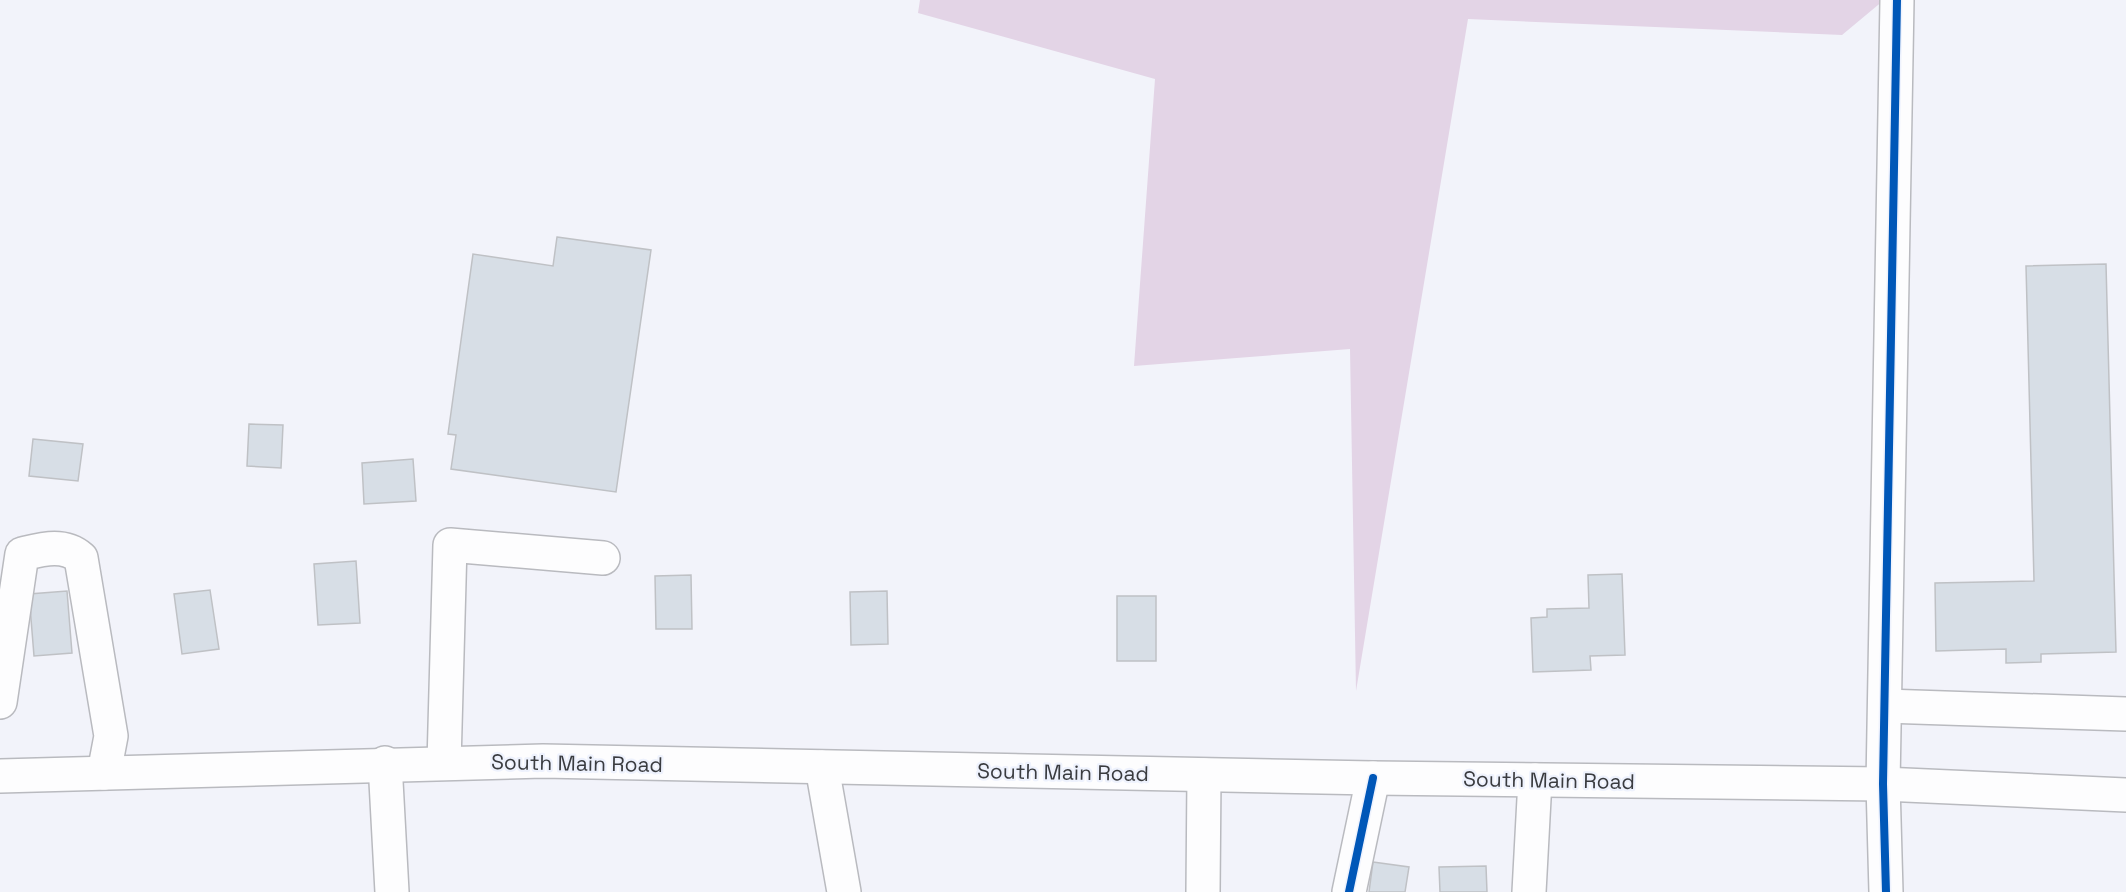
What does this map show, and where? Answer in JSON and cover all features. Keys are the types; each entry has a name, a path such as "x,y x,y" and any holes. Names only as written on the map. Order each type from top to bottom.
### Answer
{"main road":[{"path":"1886,892 1883,784 1897,0"},
{"path":"444,763 450,545 603,558"},
{"path":"0,702 22,554 48,548 72,550 81,558 111,736 104,773"},
{"path":"1885,706 2126,714"},
{"name":"South Main Road","path":"0,776 543,761 1372,778 1883,784 2126,795"},
{"path":"385,764 392,892"},
{"path":"822,767 844,892"},
{"path":"1203,892 1204,775"},
{"path":"1348,892 1372,778"},
{"path":"1529,892 1534,780"}],"shaded area":[{"path":"920,0 1884,0 1842,35 1468,19 1356,691 1350,349 1134,366 1155,79 918,13"}],"building":[{"path":"557,237 651,250 616,492 451,469 456,435 448,434 473,254 553,266"},
{"path":"2106,264 2116,652 2041,654 2041,662 2006,663 2006,649 1936,651 1935,583 2034,581 2026,266"},
{"path":"249,424 283,425 281,468 247,466"},
{"path":"33,439 83,444 78,481 29,476"},
{"path":"413,459 416,501 364,504 362,463"},
{"path":"356,561 360,623 318,625 314,564"},
{"path":"1622,574 1625,655 1590,656 1591,670 1533,672 1531,618 1547,617 1547,609 1589,608 1588,575"},
{"path":"691,575 692,629 656,629 655,576"},
{"path":"210,590 219,649 182,654 174,594"},
{"path":"67,591 72,653 34,656 29,594"},
{"path":"887,591 888,644 851,645 850,592"},
{"path":"1117,596 1156,596 1156,661 1117,661"},
{"path":"1373,862 1409,867 1405,892 1369,892"},
{"path":"1486,866 1487,892 1440,892 1439,867"}],"cycle path":[{"path":"1886,892 1883,784 1897,0"},
{"path":"1349,892 1373,778"}]}
